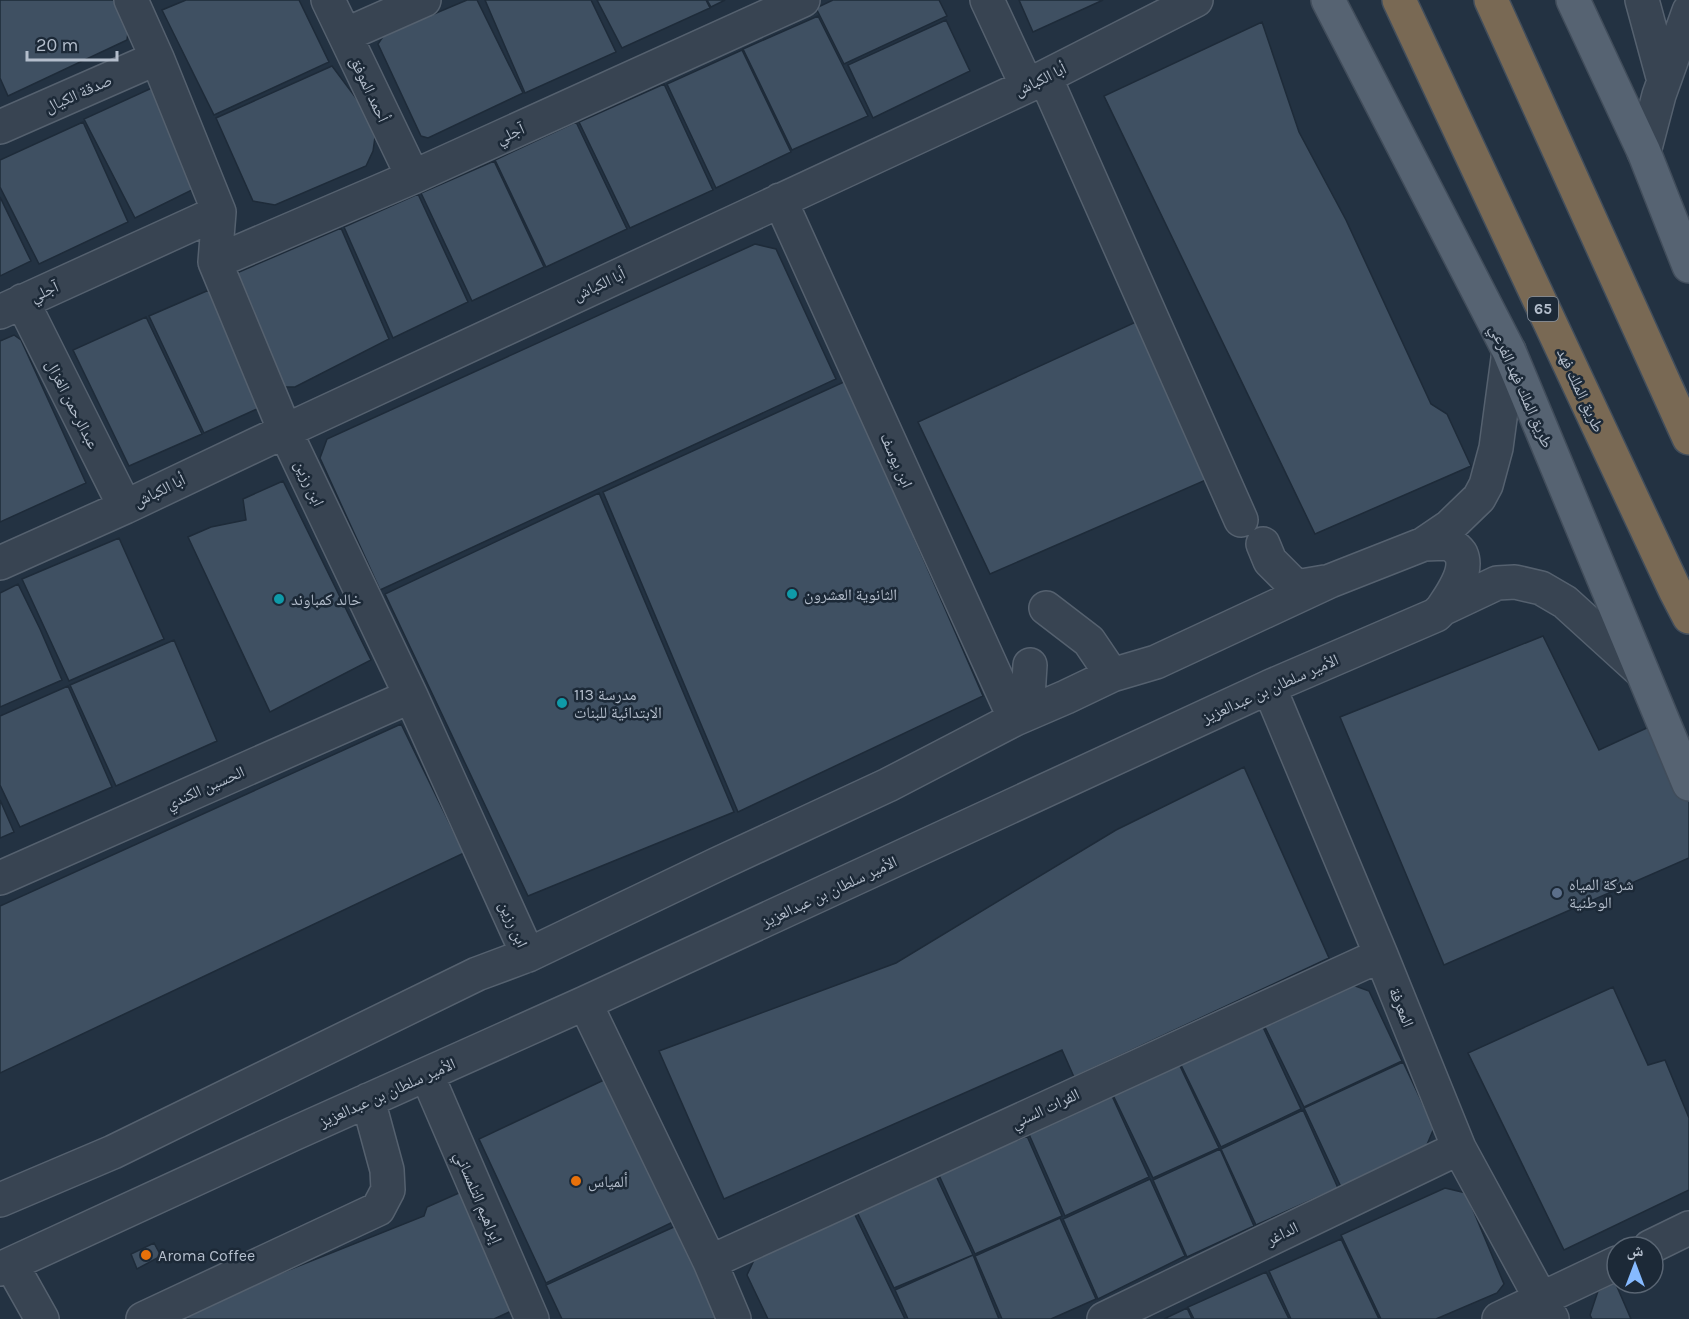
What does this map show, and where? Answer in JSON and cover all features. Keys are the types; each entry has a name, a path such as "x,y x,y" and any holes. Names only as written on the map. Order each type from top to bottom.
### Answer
{"highway":[{"name":"طريق الملك فهد","path":"1399,0 1689,616"},
{"path":"1491,0 1689,438"}],"main road":[{"name":"طريق الملك فهد الفرعي","path":"1328,0 1509,351 1689,784"},
{"path":"1573,0 1644,152 1689,266"},
{"path":"1592,38 1595,0"}],"street":[{"name":"ابن رزين","path":"131,0 219,212 215,262 285,430 411,696 528,955"},
{"name":"أحمد الموفق","path":"328,0 413,177"},
{"path":"345,35 424,0"},
{"name":"آجلي","path":"215,262 413,177 803,0"},
{"path":"987,0 1036,82 1241,520"},
{"name":"أبا الكباش","path":"0,563 125,507 285,430 1036,82 1196,0"},
{"path":"1642,0 1676,66"},
{"path":"1644,152 1659,95 1676,66 1689,11"},
{"name":"صدقة الكيال","path":"0,127 157,58"},
{"name":"ابن يوسف","path":"780,200 1021,716"},
{"name":"آجلي","path":"11,306 219,212"},
{"name":"عبدالرحمن الغزال","path":"11,306 125,507"},
{"path":"0,1200 113,1152 477,974 528,955 888,785 1021,716 1112,675 1156,662 1330,581 1424,544 1449,527 1479,498 1486,484 1496,448 1509,351"},
{"path":"1424,544 1450,543 1461,554 1462,572 1442,609"},
{"path":"1263,544 1270,561 1296,587 1330,581"},
{"name":"الأمير سلطان بن عبدالعزيز","path":"6,1266 368,1100 585,1004 1269,687 1436,615 1442,609 1497,583 1515,582 1541,588 1565,602 1641,671"},
{"path":"1046,608 1089,641 1112,675"},
{"path":"1021,716 1030,665"},
{"name":"المعرفة","path":"1269,687 1459,1148 1547,1309"},
{"name":"الحسين الكندي","path":"0,878 411,696"},
{"name":"الفرات السني","path":"710,1262 1381,955"},
{"path":"585,1004 710,1262 734,1319"},
{"name":"إبراهيم التلمساني","path":"427,1075 532,1319"},
{"path":"143,1319 378,1209 388,1190 387,1170 368,1100"},
{"name":"الداغر","path":"1104,1319 1459,1148"},
{"path":"1665,1240 1689,1228"},
{"path":"6,1266 42,1319"},
{"path":"1498,1319 1547,1309 1605,1271"}],"building":[{"path":"0,0 114,0 128,32 127,40 8,96 0,78"},
{"path":"186,0 299,0 329,62 214,115 162,10"},
{"path":"467,0 477,0 523,93 428,138 421,136 378,44 384,35"},
{"path":"485,0 591,0 616,52 525,93"},
{"path":"597,0 706,0 710,8 622,48"},
{"path":"707,0 725,0 711,7"},
{"path":"833,0 939,0 947,16 844,64 816,8"},
{"path":"1019,0 1103,0 1033,32"},
{"path":"818,16 868,116 792,150 743,49"},
{"path":"946,20 970,71 873,118 848,65"},
{"path":"1262,22 1299,132 1346,220 1431,404 1447,414 1471,466 1315,534 1104,96"},
{"path":"742,50 791,152 716,188 667,84"},
{"path":"332,66 362,106 375,137 373,151 366,166 275,205 253,201 216,118"},
{"path":"664,84 713,190 630,228 579,122"},
{"path":"154,87 196,188 135,218 84,119"},
{"path":"83,122 128,222 39,264 0,187 0,160"},
{"path":"576,122 627,229 546,267 495,160"},
{"path":"494,161 544,267 472,301 421,193"},
{"path":"418,194 468,302 393,338 344,227"},
{"path":"0,197 31,261 0,276"},
{"path":"341,228 389,339 295,387 278,387 232,275"},
{"path":"755,244 776,249 836,379 380,590 320,458 327,439"},
{"path":"209,290 268,404 204,433 149,316"},
{"path":"146,317 202,434 129,466 73,350"},
{"path":"1138,321 1215,476 990,574 918,422"},
{"path":"14,335 21,340 86,483 0,522 0,341"},
{"name":"الثانوية العشرون","path":"846,381 983,696 738,812 603,492"},
{"name":"خالد كمباوند","path":"283,481 371,660 270,712 188,537 211,527 246,520 243,499"},
{"name":"مدرسة 113 الابتدائية للبنات","path":"599,493 734,812 528,896 385,594"},
{"path":"119,538 164,639 69,681 22,579"},
{"path":"18,584 62,680 0,707 0,593"},
{"path":"1543,636 1599,750 1651,726 1689,789 1689,858 1444,965 1340,717"},
{"path":"174,640 217,741 116,786 70,685"},
{"path":"68,686 112,787 20,827 0,785 0,716"},
{"path":"401,724 464,853 0,1073 0,906"},
{"path":"1244,767 1329,958 1074,1077 1062,1050 724,1199 659,1051 896,963 1116,830"},
{"path":"0,800 14,832 0,838"},
{"path":"1350,984 1369,991 1402,1061 1304,1107 1263,1023"},
{"path":"1613,987 1648,1065 1665,1060 1689,1118 1689,1190 1564,1250 1468,1053"},
{"path":"1262,1025 1301,1109 1221,1147 1180,1063"},
{"path":"1403,1062 1434,1128 1426,1147 1341,1187 1304,1108"},
{"path":"1179,1064 1219,1148 1153,1178 1112,1093"},
{"name":"ألمياس","path":"606,1079 673,1222 546,1283 479,1139"},
{"path":"1112,1096 1149,1177 1065,1216 1028,1132"},
{"path":"1303,1110 1338,1188 1256,1225 1221,1149"},
{"path":"1027,1136 1062,1216 975,1254 938,1173"},
{"path":"1220,1149 1254,1226 1187,1257 1153,1180"},
{"path":"936,1176 973,1255 894,1288 857,1212"},
{"path":"1150,1179 1185,1256 1098,1299 1063,1219"},
{"path":"1445,1188 1466,1193 1504,1284 1497,1293 1436,1319 1381,1319 1341,1235"},
{"path":"468,1189 520,1307 494,1319 178,1319 241,1289 424,1216 427,1207"},
{"path":"854,1213 905,1319 768,1319 747,1275 755,1258"},
{"path":"1060,1218 1096,1299 1051,1319 1002,1319 975,1256"},
{"path":"676,1226 717,1319 562,1319 546,1285"},
{"path":"1341,1239 1379,1319 1291,1319 1269,1271"},
{"name":"Aroma Coffee","path":"154,1243 161,1256 137,1269 131,1254"},
{"path":"973,1255 999,1319 908,1319 895,1290"},
{"path":"1266,1272 1289,1319 1194,1319 1188,1307"},
{"path":"1605,1287 1605,1295 1621,1295 1631,1319 1592,1319 1590,1315 1598,1291"},
{"path":"1187,1308 1192,1319 1164,1319"}],"place":[{"name":"الثانوية العشرون","path":"792,594"},
{"name":"خالد كمباوند","path":"279,599"},
{"name":"مدرسة 113 الابتدائية للبنات","path":"562,703"},
{"name":"شركة المياه الوطنية","path":"1557,893"},
{"name":"ألمياس","path":"576,1181"},
{"name":"Aroma Coffee","path":"146,1255"}]}
